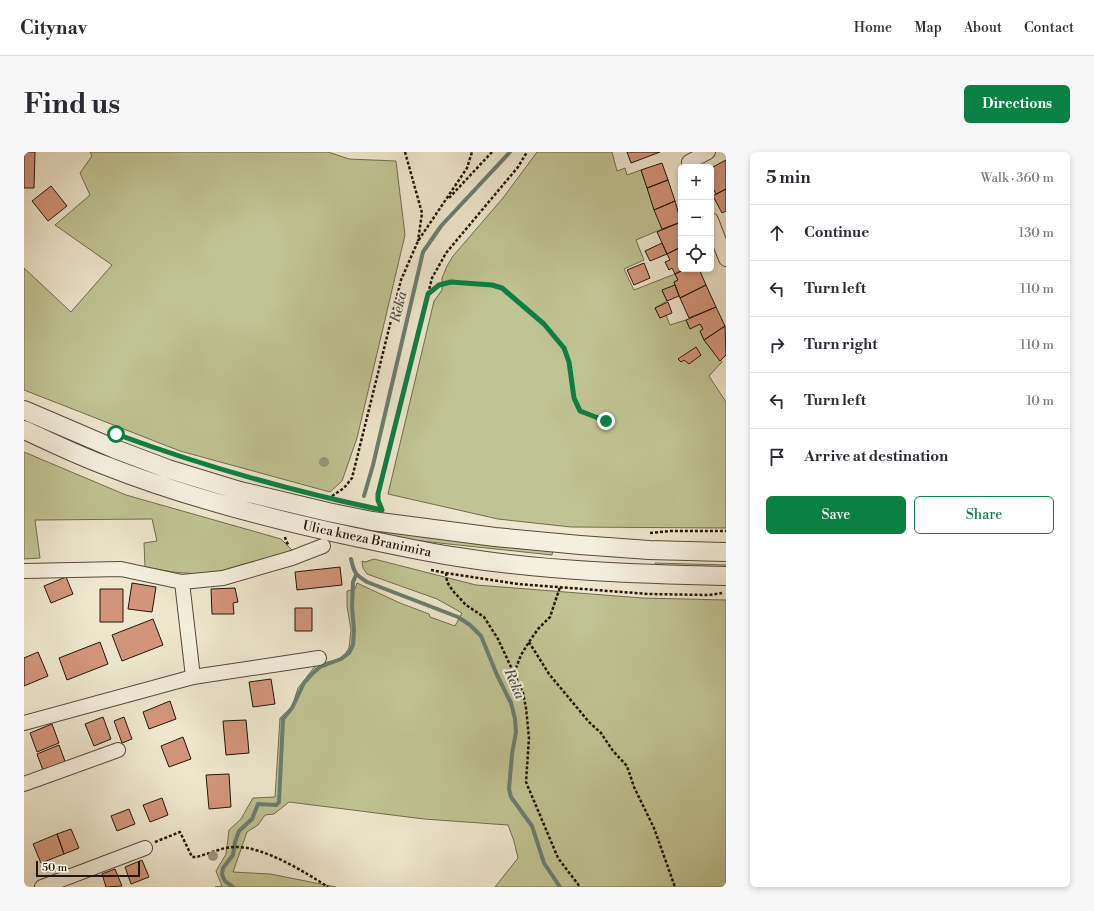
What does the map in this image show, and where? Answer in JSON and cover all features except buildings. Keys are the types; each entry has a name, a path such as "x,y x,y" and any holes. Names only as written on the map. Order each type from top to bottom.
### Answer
{"street":[{"path":"688,160 708,152"},
{"path":"714,228 726,259"},
{"name":"Ulica kneza Branimira","path":"24,410 115,450 168,469 240,491 336,514 372,521 503,538 649,550 726,552"},
{"name":"Ulica kneza Branimira","path":"24,430 105,466 168,488 239,510 307,527 369,540 458,557 515,564 585,571 726,576"},
{"path":"24,571 121,569 182,582 223,578 297,556 323,546"},
{"path":"182,582 193,678"},
{"path":"24,723 193,678 319,658"},
{"path":"24,784 118,750"},
{"path":"42,887 145,848"}],"path":[{"path":"406,152 422,213 418,241"},
{"path":"335,499 330,498 344,488 352,478 401,280 418,241 467,168 472,152"},
{"path":"442,205 492,152"},
{"path":"376,508 383,510 378,500 378,494 432,278 446,254 518,167 527,152"},
{"path":"428,294 439,285 451,282 492,285 502,288 544,324 564,348 569,362 574,398 580,411 606,421"},
{"path":"644,533 672,530 726,531"},
{"path":"446,573 447,582 453,591 466,605 484,617 498,639 523,693 529,738 526,782 558,858 580,887"},
{"path":"514,674 521,655 529,642 538,629 550,617 560,588"},
{"path":"709,595 726,592"},
{"path":"529,642 549,674 589,722 600,732 626,766 634,787 654,828 675,887"},
{"path":"145,848 147,845 180,832 192,857 230,847 247,847 297,868 328,887"}],"green space":[{"path":"90,152 328,152 349,159 396,161 405,235 357,438 342,481 330,492 180,451 24,390 24,268 71,312 112,265 55,225 90,195 80,173 92,156"},
{"path":"537,152 612,152 617,171 625,168 627,175 641,170 662,229 636,240 644,260 624,269 634,290 675,274 678,280 674,282 675,285 662,291 667,301 655,308 660,318 666,315 670,325 686,320 690,328 700,324 703,329 700,331 704,340 722,362 709,376 726,402 726,528 571,527 498,519 388,494 434,301 442,290 442,278 447,266 453,256 503,198"},
{"path":"24,418 174,478 553,549 552,555 402,539 263,509 141,472 24,422"},
{"path":"24,452 126,495 281,539 292,550 285,554 211,575 173,572 145,567 144,543 157,541 152,519 35,520 40,558 24,559"},
{"path":"374,559 476,585 642,598 726,600 726,887 495,887 518,858 508,825 424,819 289,802 274,814 265,815 258,825 247,832 233,872 270,874 336,887 215,887 222,886 216,871 226,854 229,830 241,819 253,798 275,797 280,718 292,707 298,688 316,665 339,659 349,648 351,630 347,606 347,591 355,589 357,583 400,603 429,614 430,617 455,626 462,613 437,599 367,574 363,568 362,561 365,562"},
{"path":"655,563 726,565 726,570 655,567"}],"waterway":[{"name":"Reka","path":"364,496 373,465 423,252 441,226 510,152"},
{"name":"Reka","path":"351,559 356,573 367,582 458,617 470,625 481,636 497,675 511,703 515,719 516,732 512,754 509,789 511,797 532,826 544,863 560,887"},
{"path":"233,887 225,881 222,874 223,868 233,855 235,842 239,831 252,819 258,804 276,805 279,802 283,719 292,708 304,683 313,673 320,667 341,659 349,653 353,645 353,582 356,575"}],"route":[{"path":"116,434 157,449 248,478 382,510 378,500 378,494 428,294 439,285 451,282 492,285 502,288 544,324 564,348 569,362 574,398 580,411 606,421"}]}
